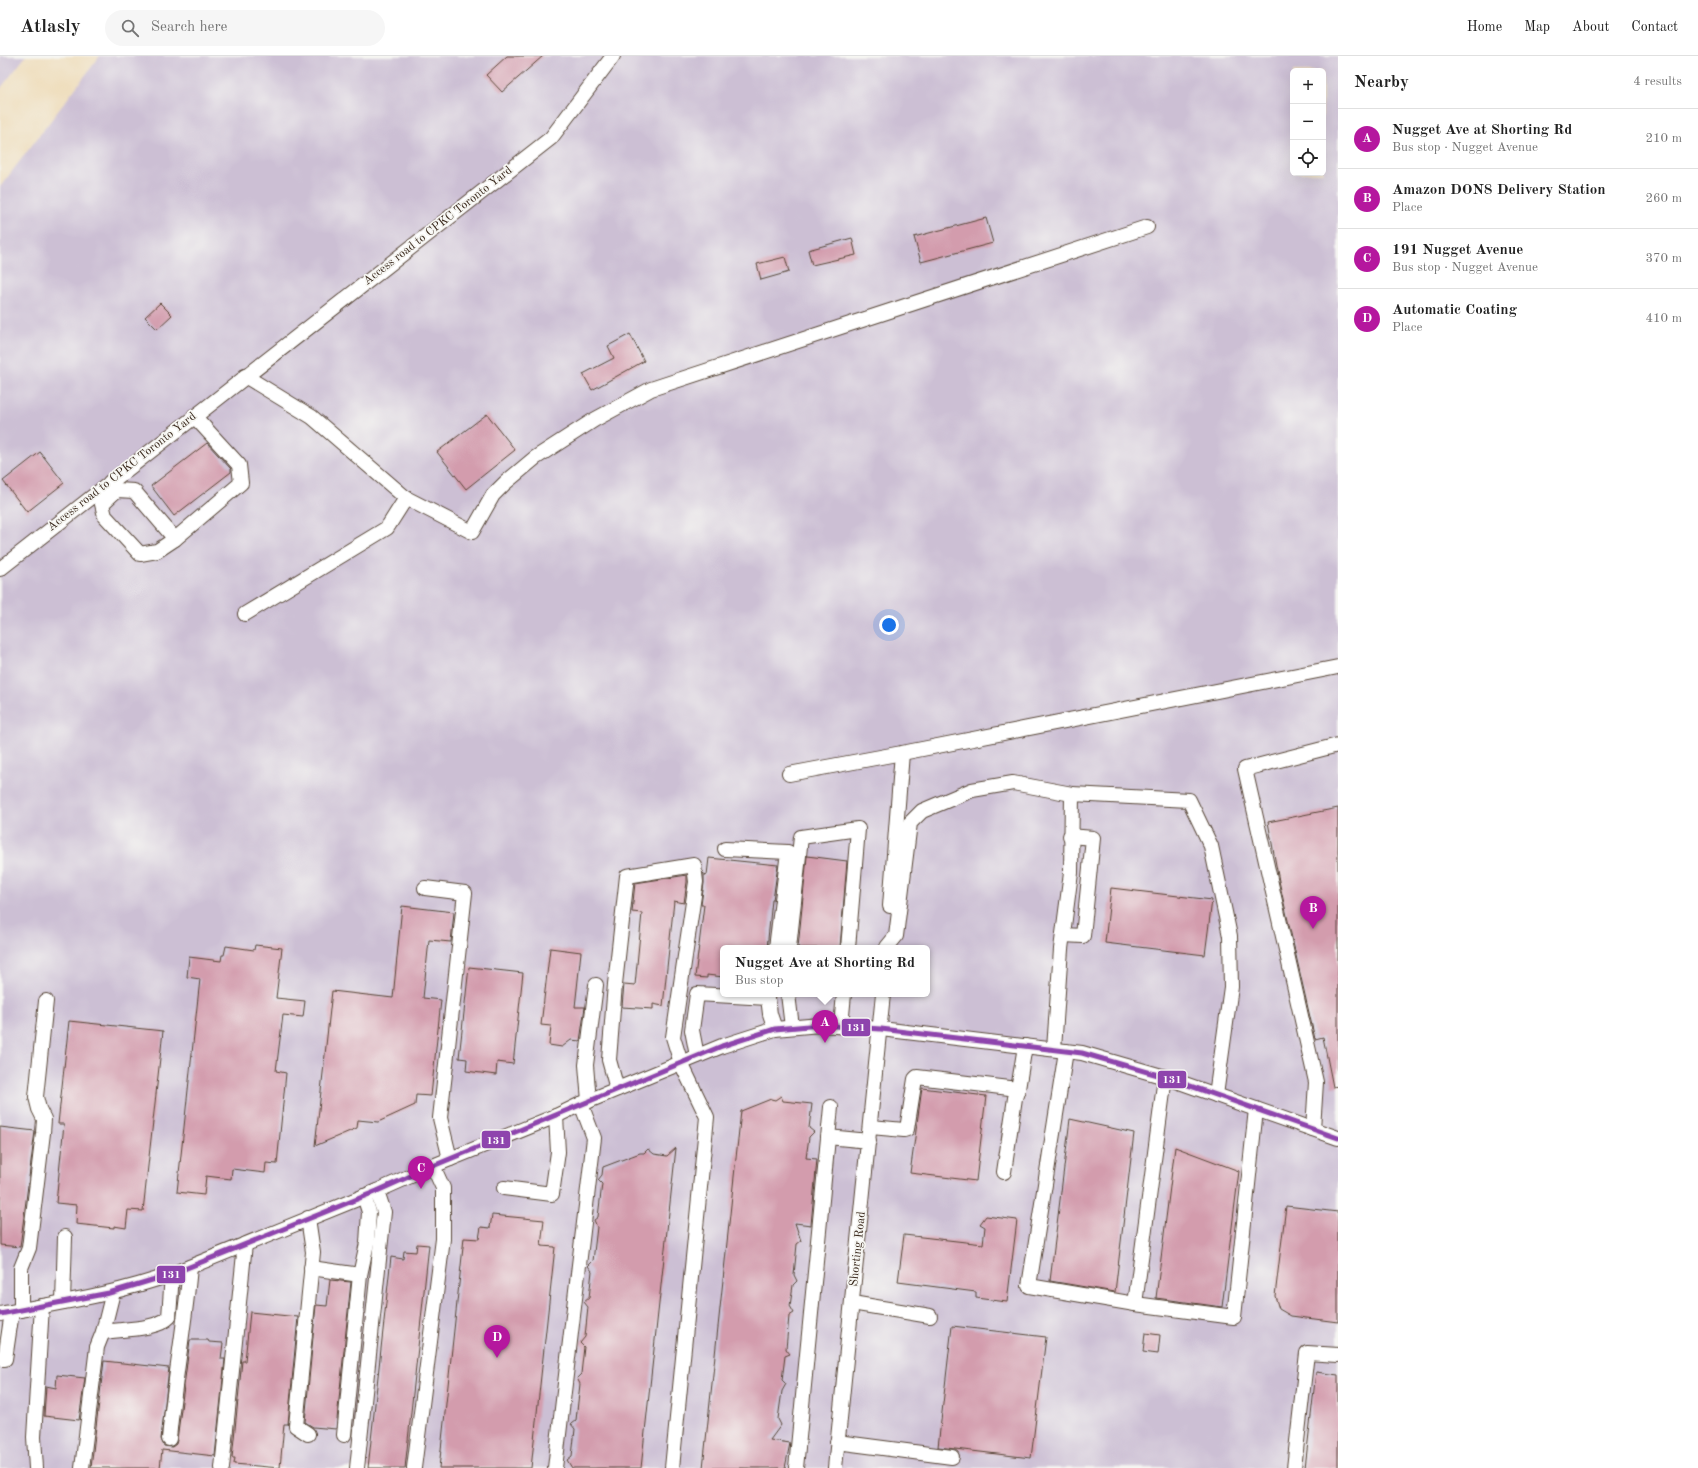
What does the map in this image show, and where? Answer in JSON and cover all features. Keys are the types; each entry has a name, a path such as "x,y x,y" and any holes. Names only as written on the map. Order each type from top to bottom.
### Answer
{"street":[{"name":"Access road to CPKC Toronto Yard","path":"0,569 114,486 194,416 244,376 551,138 613,56"},
{"path":"244,376 312,416 406,498 472,532 493,495 535,458 594,420 651,389 1147,227"},
{"path":"175,539 134,491 114,486 102,504 105,516 140,554 157,551 175,539 241,483 239,465 194,416"},
{"path":"245,614 387,528 406,498"},
{"path":"789,774 1338,667"},
{"path":"1313,1129 1316,1082 1245,769 1338,745"},
{"path":"887,945 902,753"},
{"path":"889,945 896,936 910,823 922,811 972,790 1013,783 1072,794 1189,800 1211,846 1230,936 1231,987 1216,1095"},
{"path":"1072,794 1070,836 1071,873 1061,949 1060,1050 1029,1286 1135,1304 1234,1317 1256,1109"},
{"path":"789,945 800,836 858,829 848,945"},
{"path":"1063,935 1083,936 1093,838 1070,836"},
{"path":"725,849 788,852 776,945"},
{"path":"616,1089 609,1060 615,984 627,876 694,865 696,882 673,1037 681,1063 707,1117 672,1468"},
{"path":"425,888 465,893 440,1118 450,1159"},
{"path":"556,1468 594,1138 585,1102 586,1065 596,985"},
{"path":"697,1056 692,1030 697,994 720,995"},
{"path":"768,997 770,1014 775,1029"},
{"path":"788,997 792,1027"},
{"path":"841,1026 844,997"},
{"name":"Shorting Road","path":"835,1468 884,997"},
{"path":"0,1359 5,1359 11,1312 21,1268 29,1248 44,1133 44,1119 39,1109 36,1097 46,1001"},
{"path":"11,1312 113,1292 150,1282 172,1274 364,1196 697,1056 722,1046 775,1029 820,1025 880,1029 1082,1053 1165,1077 1338,1138"},
{"path":"1004,1172 1015,1098 1018,1089 1025,1046"},
{"path":"828,1138 906,1129 915,1079 917,1077 1018,1089"},
{"path":"1135,1304 1165,1077"},
{"path":"796,1468 830,1107"},
{"path":"504,1188 552,1194 558,1152 556,1116"},
{"path":"414,1468 443,1239 443,1188 433,1166"},
{"path":"357,1468 384,1212 377,1190"},
{"path":"344,1435 360,1275 367,1243 369,1212 364,1196"},
{"path":"308,1218 313,1252 296,1426 308,1434"},
{"path":"63,1302 65,1237"},
{"path":"222,1468 245,1244"},
{"path":"169,1440 172,1403 186,1311 190,1267"},
{"path":"311,1268 360,1275"},
{"path":"103,1332 156,1325 165,1322 169,1317 172,1274"},
{"path":"82,1468 97,1347 103,1332 113,1292"},
{"path":"852,1303 930,1316"},
{"path":"36,1468 34,1437 42,1306"},
{"path":"1294,1468 1307,1352 1338,1355"},
{"path":"837,1442 952,1458"}],"shaded area":[{"path":"0,56 26,56 0,89"},
{"path":"100,56 1338,56 1338,1468 0,1468 0,187"}],"building":[{"path":"507,56 543,56 502,92 486,75"},
{"path":"986,218 993,243 921,262 914,237"},
{"path":"852,238 856,255 812,265 808,250"},
{"path":"785,257 789,272 761,280 757,264"},
{"path":"160,303 172,315 157,329 145,317"},
{"path":"630,334 644,361 592,390 583,374 614,358 608,346"},
{"path":"487,414 515,450 466,489 437,452"},
{"path":"207,443 231,469 231,472 174,516 151,486"},
{"path":"40,452 64,483 27,512 3,481"},
{"path":"1338,808 1338,1086 1333,1087 1323,1037 1315,1039 1279,881 1268,822"},
{"path":"807,856 847,861 840,945 798,945"},
{"path":"709,858 778,865 772,900 767,945 720,945 720,977 707,975 707,978 695,977 704,905 701,905 704,874 707,875"},
{"path":"687,875 684,903 674,901 663,1006 653,1004 653,1009 622,1007 624,984 635,985 642,913 632,912 635,883"},
{"path":"1111,888 1212,900 1205,955 1105,943"},
{"path":"402,906 454,912 451,942 429,940 423,998 441,1000 431,1096 416,1095 415,1105 378,1122 358,1120 357,1128 315,1146 332,991 393,998"},
{"path":"255,945 282,948 276,998 305,1001 303,1017 283,1015 276,1071 286,1073 277,1164 266,1163 265,1173 232,1169 231,1179 206,1176 204,1195 177,1192 200,979 187,977 189,957 221,961 226,946 254,950"},
{"path":"550,948 581,952 575,1007 585,1007 580,1041 571,1040 562,1047 549,1045 551,1026 541,1025"},
{"path":"469,967 523,973 513,1064 497,1062 496,1075 466,1071 467,1059 459,1058"},
{"path":"69,1021 163,1031 143,1211 128,1210 126,1228 76,1224 77,1205 56,1203 64,1124 58,1124"},
{"path":"922,1088 986,1096 976,1181 910,1173"},
{"path":"781,1096 783,1101 812,1104 809,1128 814,1132 809,1137 806,1158 817,1159 811,1225 795,1223 801,1241 797,1244 794,1275 797,1281 793,1285 790,1306 794,1313 789,1316 786,1349 790,1354 785,1356 782,1380 786,1384 782,1391 778,1419 781,1425 770,1440 790,1443 785,1468 703,1468 741,1111 771,1099 775,1100"},
{"path":"1070,1119 1134,1133 1115,1292 1050,1281"},
{"path":"0,1127 35,1131 20,1247 0,1245"},
{"path":"1175,1147 1239,1171 1222,1307 1156,1298"},
{"path":"676,1148 641,1468 572,1468 567,1460 572,1456 575,1429 571,1424 576,1420 580,1384 577,1378 581,1374 584,1347 580,1343 585,1337 588,1307 584,1302 589,1298 592,1271 588,1266 593,1261 597,1227 594,1220 598,1217 602,1184 598,1180 602,1175 603,1167 640,1153 644,1153 648,1149 654,1154 667,1156"},
{"path":"1286,1206 1338,1212 1338,1322 1291,1316 1279,1309 1275,1296"},
{"path":"492,1215 544,1220 541,1246 555,1247 531,1468 439,1468 464,1238 479,1239 481,1227 490,1228"},
{"path":"986,1216 1017,1220 1007,1302 976,1298 976,1292 898,1282 904,1235 983,1244 985,1227 980,1224"},
{"path":"417,1244 429,1245 405,1468 368,1468 391,1257 403,1259 404,1251 416,1252"},
{"path":"330,1280 351,1282 336,1429 313,1427 305,1422 316,1305 327,1306"},
{"path":"250,1312 298,1317 288,1424 284,1424 280,1468 234,1464 235,1458 232,1458 242,1361 245,1361"},
{"path":"952,1326 1046,1337 1031,1458 938,1447"},
{"path":"1145,1333 1160,1335 1158,1354 1143,1352"},
{"path":"190,1340 208,1340 209,1342 223,1343 221,1359 225,1359 215,1456 162,1450 160,1468 91,1468 104,1361 169,1368 161,1439 164,1446 172,1447 176,1444 177,1440"},
{"path":"1316,1372 1338,1375 1338,1468 1305,1468"},
{"path":"57,1375 85,1378 79,1420 44,1416 46,1386 56,1388"}],"transit line":[{"name":"131","path":"0,1314 109,1293 172,1274 377,1191 433,1166 722,1046 775,1029 820,1025 881,1029 1082,1053 1165,1077 1338,1138"}],"place":[{"name":"Amazon DON8 Delivery Station","path":"1313,929"},
{"name":"Nugget Ave at Shorting Rd","path":"825,1043"},
{"name":"191 Nugget Avenue","path":"421,1189"},
{"name":"Automatic Coating","path":"497,1358"}]}
